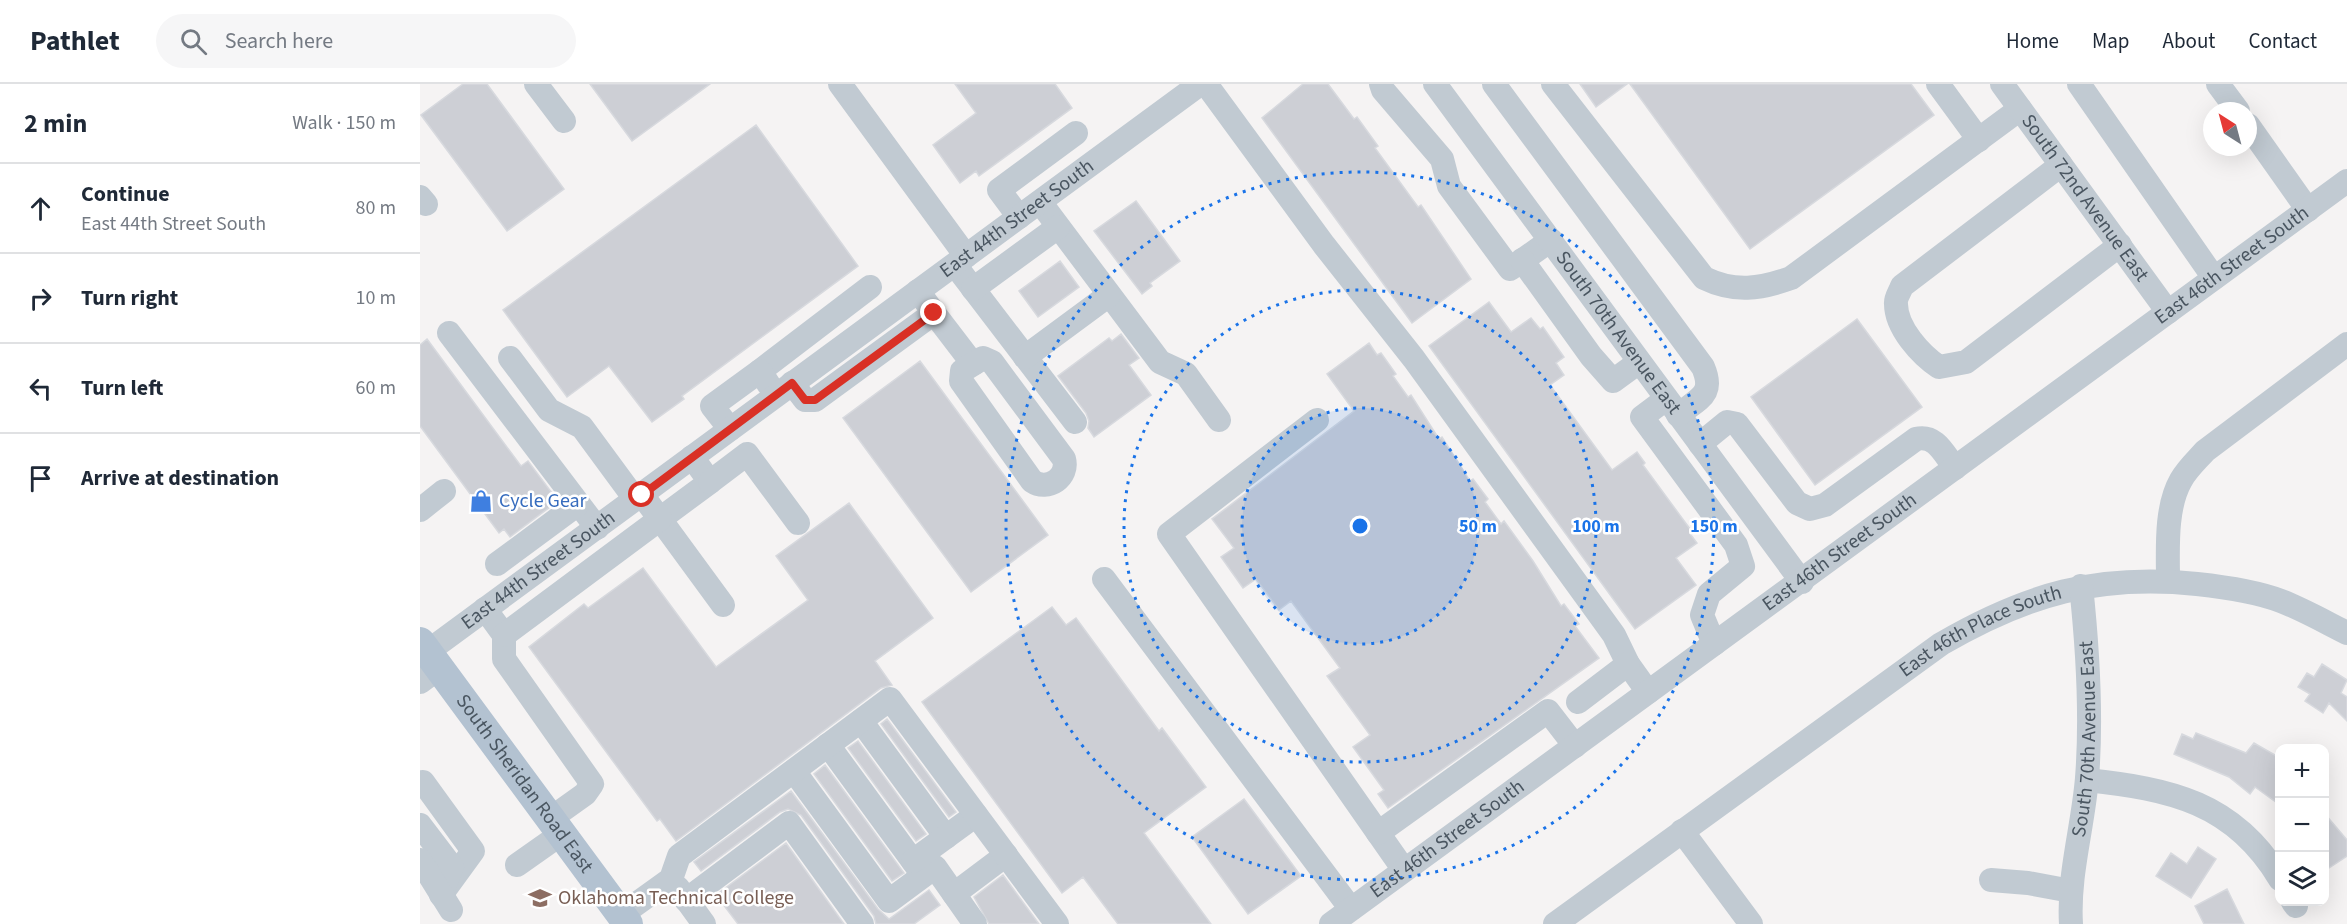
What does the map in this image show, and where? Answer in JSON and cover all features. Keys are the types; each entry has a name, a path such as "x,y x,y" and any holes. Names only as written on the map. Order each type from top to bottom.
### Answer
{"main road":[{"name":"South Sheridan Road East","path":"426,661 556,826 625,920"}],"street":[{"path":"536,84 564,121"},
{"path":"840,84 961,261 973,289 1075,422"},
{"name":"East 44th Street South","path":"426,661 485,609 1200,84"},
{"path":"1206,84 1324,245 1414,359 1608,625 1628,664 1648,692"},
{"path":"1381,84 1383,90 1442,159 1449,186 1510,269 1551,240"},
{"name":"South 70th Avenue East","path":"1435,84 1802,582"},
{"path":"1494,84 1703,367 1710,383 1707,391 1672,407 1642,417 1736,545 1743,566 1709,594 1702,615 1714,644"},
{"path":"1553,84 1704,278 1721,286 1739,289 1763,288 1791,278 2020,109"},
{"path":"1938,84 1979,140"},
{"name":"South 72nd Avenue East","path":"2002,84 2168,312"},
{"path":"2079,84 2214,278"},
{"path":"2218,84 2231,102"},
{"path":"1018,218 999,190 1076,133"},
{"path":"1442,159 1474,135"},
{"path":"2257,138 2308,210"},
{"path":"2061,165 1902,286 1895,301 1898,319 1925,358 1939,367 1966,362 2120,245"},
{"name":"East 46th Street South","path":"1331,924 1802,582 2347,181"},
{"path":"1040,202 1160,362 1186,374 1219,420"},
{"path":"973,289 1058,227"},
{"path":"1522,260 1591,356 1613,381 1639,362"},
{"path":"730,429 712,406 870,287"},
{"path":"918,291 973,364"},
{"path":"1024,357 1109,295"},
{"path":"760,371 784,389 805,400 815,400 934,313"},
{"path":"449,333 597,528"},
{"path":"2347,344 2205,451 2191,466 2180,481 2168,539 2168,581 2256,593 2282,601 2347,633"},
{"path":"510,358 549,410 582,427 660,519 723,605"},
{"path":"983,358 992,362 1064,459 1066,468 1064,474 1048,486 1039,486 1032,481 961,381 962,372 973,364 983,358"},
{"path":"1317,420 1169,534 1404,870"},
{"path":"1700,444 1727,422 1737,424 1797,503 1810,509 1825,505 1916,439 1925,436 1934,440 1955,468"},
{"path":"504,635 747,454 798,523"},
{"path":"692,457 710,482"},
{"path":"420,510 444,492"},
{"path":"498,564 578,504"},
{"path":"1104,579 1351,909"},
{"name":"East 46th Place South","path":"1555,924 1941,644 2000,612 2081,586 2112,581 2168,581"},
{"name":"South 70th Avenue East","path":"2071,924 2071,891 2087,780 2091,703 2081,586"},
{"path":"485,609 504,635 504,659 592,784 556,826 517,865"},
{"path":"1578,702 1628,664"},
{"path":"625,920 671,879 679,856 890,699 1057,924"},
{"path":"1378,833 1548,711 1575,746"},
{"path":"861,721 946,837"},
{"path":"828,746 918,868"},
{"path":"794,771 889,901 946,837 976,815"},
{"path":"2087,780 2161,790 2209,809 2233,824 2256,845 2275,872"},
{"path":"422,792 473,851 437,899"},
{"path":"686,900 789,823 862,924"},
{"path":"420,825 452,867 437,899"},
{"path":"1683,831 1751,924"},
{"path":"954,894 1006,855"},
{"path":"420,860 435,880 437,899"},
{"path":"918,868 935,867 975,924"},
{"path":"671,879 704,924"},
{"path":"1991,880 2028,883 2071,891"},
{"path":"420,882 437,899"}],"building":[{"path":"463,84 487,84 564,189 507,231 421,115"},
{"path":"590,84 710,84 632,141"},
{"path":"955,84 1055,84 1072,108 979,176 976,171 960,183 933,145 976,113"},
{"path":"1303,84 1328,84 1354,119 1357,117 1378,146 1375,148 1418,207 1421,205 1471,279 1412,323 1262,118"},
{"path":"1580,84 1627,84 1596,107"},
{"path":"1630,84 1911,84 1934,115 1750,249"},
{"path":"756,125 858,266 682,396 684,399 652,422 609,366 567,397 503,310"},
{"path":"1136,201 1180,261 1150,283 1152,286 1142,294 1094,231"},
{"path":"1060,261 1079,287 1038,317 1019,291"},
{"path":"1489,302 1511,332 1531,318 1540,329 1543,327 1564,357 1556,363 1564,375 1550,385 1612,470 1637,452 1645,463 1643,465 1693,533 1691,535 1697,543 1676,558 1696,585 1635,629 1429,346"},
{"path":"1857,319 1922,407 1815,485 1751,397"},
{"path":"1121,334 1139,358 1129,365 1151,395 1094,437 1088,428 1089,421 1086,413 1058,376 1109,338 1112,341"},
{"path":"427,339 521,466 528,461 558,501 510,537 504,529 499,533 420,426 420,345"},
{"path":"1369,343 1377,355 1381,353 1396,374 1393,376 1408,397 1411,395 1439,439 1442,437 1470,481 1473,479 1488,499 1485,502 1501,524 1504,521 1533,561 1561,606 1564,604 1579,624 1575,626 1599,658 1388,808 1378,794 1384,790 1353,747 1370,735 1327,676 1340,668 1291,601 1279,610 1256,579 1243,588 1221,557 1234,548 1212,519 1354,411 1327,374"},
{"path":"920,361 1048,535 971,592 843,418"},
{"path":"849,503 933,618 875,661 892,685 881,688 676,841 660,819 657,821 529,647 584,604 588,608 643,568 716,667 808,600 776,556"},
{"path":"1052,607 1066,625 1076,618 1159,731 1162,728 1206,787 1144,833 1211,924 1118,924 1083,877 1062,893 922,702"},
{"path":"2322,664 2347,680 2341,693 2347,697 2347,721 2329,703 2323,713 2305,701 2310,694 2298,687 2307,673 2314,677"},
{"path":"887,719 956,812 949,817 881,724"},
{"path":"2196,733 2246,753 2254,743 2275,755 2275,801 2255,787 2250,794 2229,777 2174,754 2182,734 2193,739"},
{"path":"858,741 926,834 916,841 848,748"},
{"path":"825,765 904,873 892,881 814,774"},
{"path":"791,791 878,909 889,919 929,890 940,905 914,924 876,924 874,916 801,815 788,809 780,812 701,871 694,862"},
{"path":"1244,799 1301,876 1248,914 1192,837"},
{"path":"2329,819 2347,840 2347,856 2329,868"},
{"path":"786,843 844,924 738,924 716,895"},
{"path":"2198,847 2216,859 2191,898 2156,876 2171,853 2187,864"},
{"path":"1003,875 1039,924 989,924 974,897"},
{"path":"2227,889 2244,924 2204,924 2195,906"}],"place":[{"name":"Cycle Gear","path":"481,501"},
{"name":"Oklahoma Technical College","path":"540,898"}],"route":[{"path":"642,495 792,383 805,400 815,400 934,313"}]}
